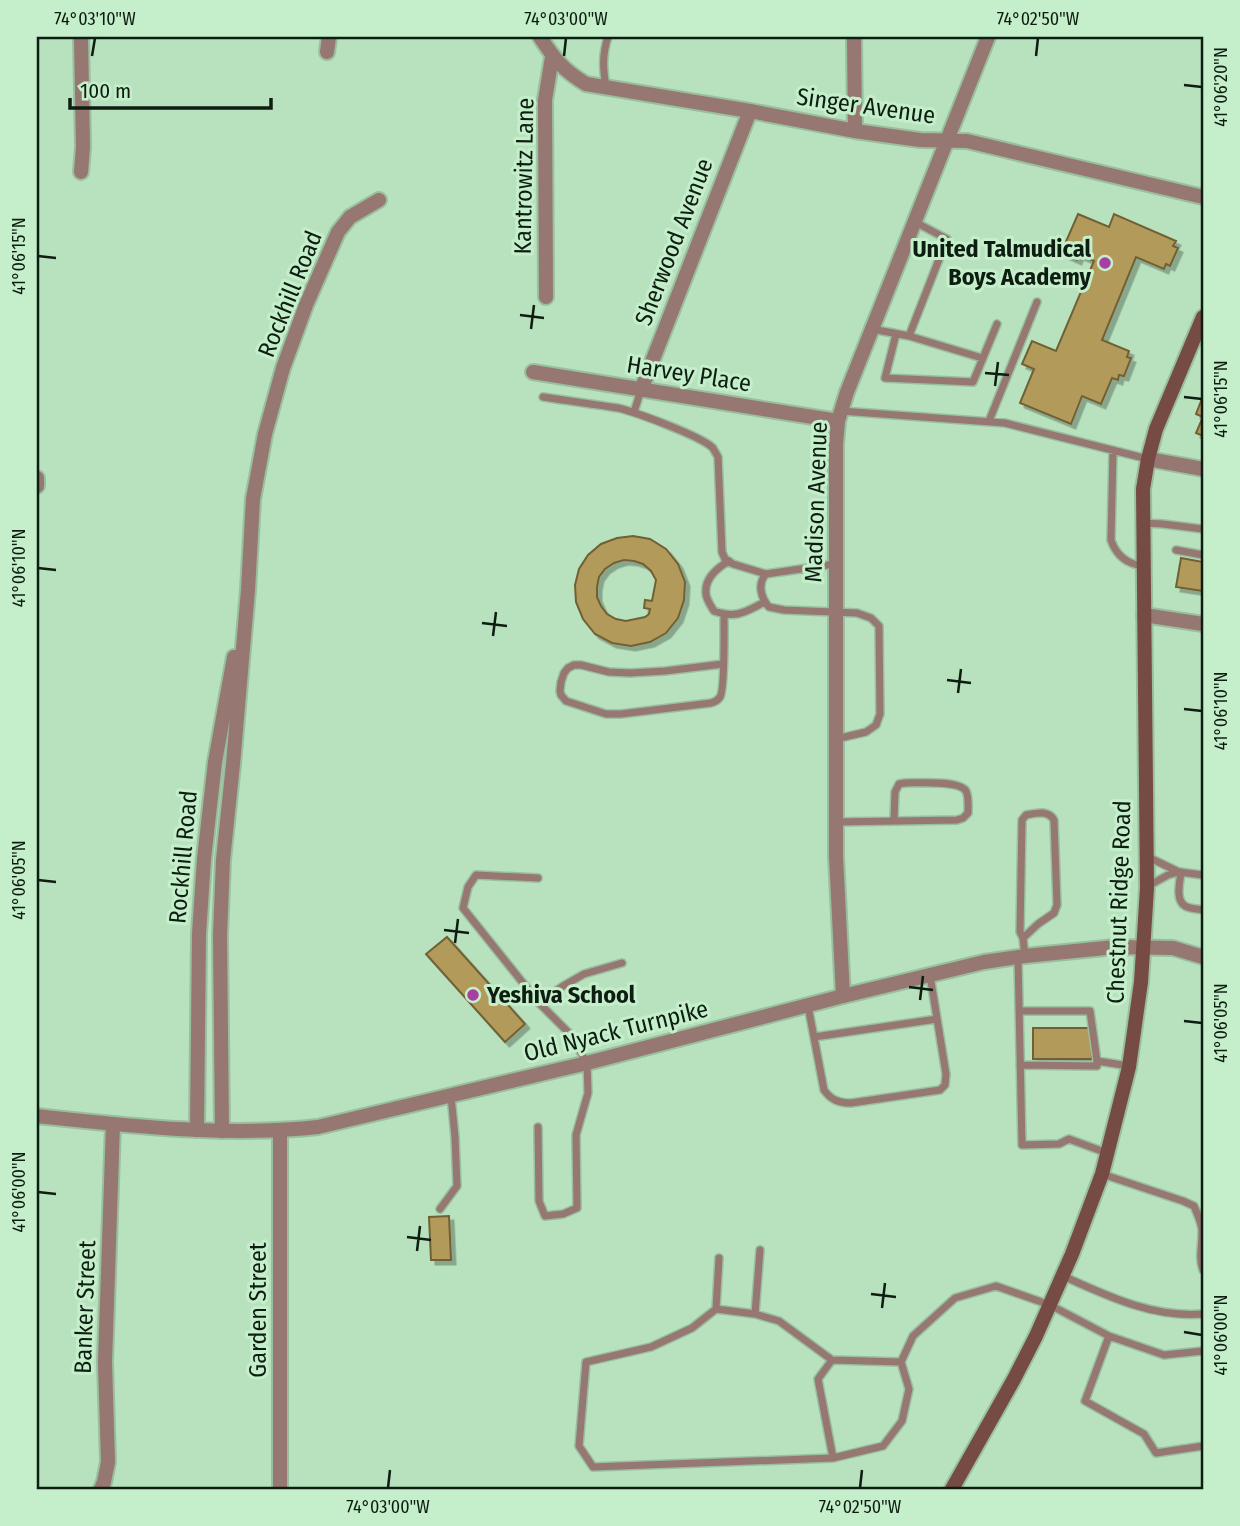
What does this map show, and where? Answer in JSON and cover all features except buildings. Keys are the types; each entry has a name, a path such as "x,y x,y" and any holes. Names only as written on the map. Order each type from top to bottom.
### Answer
{"main road":[{"name":"Chestnut Ridge Road","path":"952,1489 1014,1379 1063,1276 1102,1174 1129,1067 1141,982 1147,886 1143,489 1156,429 1203,317"}],"street":[{"path":"81,37 81,172"},
{"name":"Singer Avenue","path":"540,37 552,57 567,72 586,84 855,131 920,140 967,141 1203,197"},
{"path":"854,37 855,131"},
{"name":"Madison Avenue","path":"842,996 836,822 836,444 840,416 988,37"},
{"name":"Kantrowitz Lane","path":"546,297 545,100 552,57"},
{"name":"Sherwood Avenue","path":"641,390 750,111"},
{"name":"Rockhill Road","path":"222,1131 222,873 248,590 253,499 265,434 306,306 338,232 350,217 379,200"},
{"name":"Harvey Place","path":"533,372 641,390 840,416"},
{"path":"1148,459 1203,469"},
{"path":"37,478 37,486"},
{"name":"Rockhill Road","path":"197,1130 199,934 204,859 215,762 248,590"},
{"path":"1144,615 1203,624"},
{"name":"Old Nyack Turnpike","path":"37,1116 222,1131 280,1131 318,1127 587,1063 984,962 1115,947 1173,948 1203,957"},
{"name":"Banker Street","path":"101,1489 108,1462 104,1362 113,1124"},
{"name":"Garden Street","path":"280,1131 281,1489"}],"lane":[{"path":"607,88 603,54 608,37"},
{"path":"909,336 947,239 915,222"},
{"path":"989,421 1037,302"},
{"path":"896,334 885,378 973,382 997,324"},
{"path":"872,329 909,336 982,358"},
{"path":"634,412 641,390"},
{"path":"542,397 634,412 682,431 713,448 718,457 722,552 725,559 748,570 766,574 836,564"},
{"path":"840,416 989,421 1028,428 1148,459"},
{"path":"1113,451 1111,540 1115,550 1125,560 1143,566"},
{"path":"1143,523 1203,529"},
{"path":"1175,550 1203,555"},
{"path":"729,561 715,569 708,579 706,594 714,611 727,616 745,613 767,604 785,610 857,613 871,618 879,626 880,713 876,725 866,732 836,739"},
{"path":"766,574 761,585 767,604"},
{"path":"723,664 630,673 574,665 564,673 560,691 566,701 606,714 711,704 719,699 722,693 723,664 724,615"},
{"path":"836,822 957,820 968,813 968,794 956,784 899,784 895,792 894,821"},
{"path":"1023,938 1054,913 1057,905 1054,820 1041,812 1026,815 1022,820 1020,932 1023,938 1019,1011 1022,1145 1059,1144 1069,1139 1107,1153"},
{"path":"1147,856 1180,872 1203,875"},
{"path":"1147,886 1180,872"},
{"path":"1180,872 1179,894 1182,902 1186,907 1203,910"},
{"path":"538,878 476,875 468,887 463,908 539,1003 570,1034 587,1063 588,1093 576,1135 577,1208 563,1214 545,1216 539,1201 538,1127"},
{"path":"1020,916 1038,924"},
{"path":"539,1003 584,974 622,963"},
{"path":"808,1005 824,1090 828,1096 842,1103 851,1103 940,1090 945,1085 946,1074 930,975"},
{"path":"1019,1011 1090,1011 1097,1061 1097,1066 1020,1065"},
{"path":"814,1037 937,1019"},
{"path":"1097,1061 1129,1067"},
{"path":"440,1209 457,1186 451,1096"},
{"path":"1102,1174 1194,1206 1202,1228 1200,1253 1203,1270"},
{"path":"755,1314 760,1250"},
{"path":"716,1309 719,1258"},
{"path":"1063,1276 1113,1298 1155,1311 1203,1314"},
{"path":"901,1362 832,1360 779,1321 755,1314 716,1309 692,1328 652,1347 586,1362 579,1446 593,1467 833,1458 883,1446 902,1421 909,1389 901,1362 913,1336 955,1298 996,1286 1050,1305 1109,1336 1164,1355 1203,1351"},
{"path":"1109,1336 1085,1401 1144,1434 1156,1453 1203,1446"},
{"path":"832,1360 818,1379 833,1458"}],"place":[{"name":"United Talmudical Boys Academy","path":"1105,263"},
{"name":"Yeshiva School","path":"473,995"}]}
